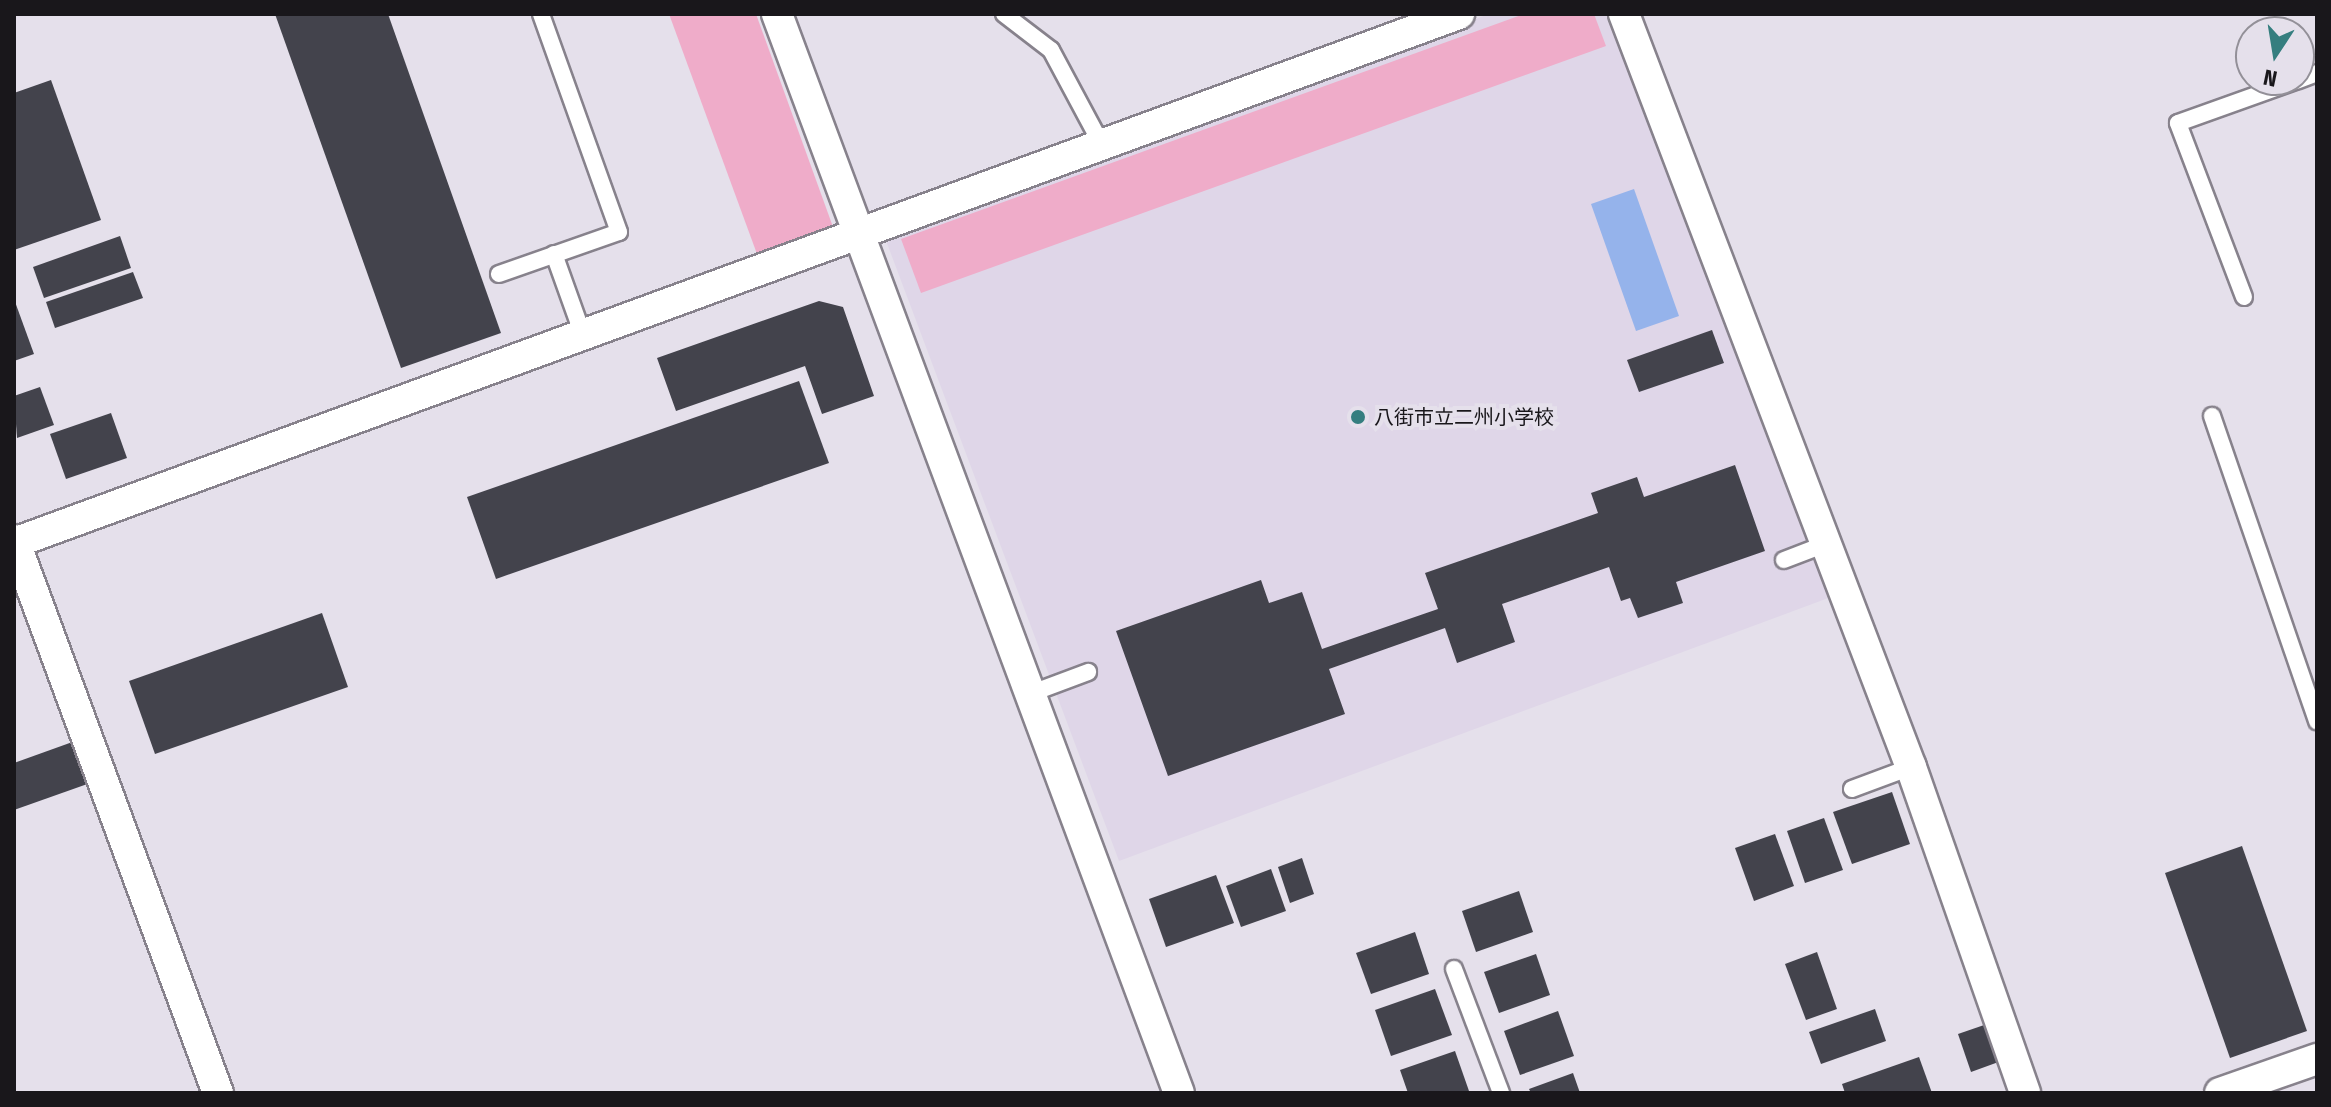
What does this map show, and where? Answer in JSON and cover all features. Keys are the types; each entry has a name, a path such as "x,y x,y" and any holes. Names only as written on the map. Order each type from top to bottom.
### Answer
{"street":[{"path":"777,14 1179,1093"},
{"path":"218,1093 14,542 1459,14"},
{"path":"1624,14 1911,767 2025,1093"},
{"path":"2220,1093 2317,1059"}],"lane":[{"path":"499,274 619,232 541,14"},
{"path":"1004,14 1051,50 1102,145"},
{"path":"2244,297 2178,123 2254,96"},
{"path":"554,254 583,335"},
{"path":"2212,416 2317,721"},
{"path":"1784,560 1826,544"},
{"path":"1032,693 1088,672"},
{"path":"1852,789 1911,767"},
{"path":"1454,969 1501,1093"}],"shaded area":[{"path":"669,14 756,14 833,227 757,254"},
{"name":"八街市立二州小学校","path":"1489,14 1612,14 1831,597 1119,861 885,238"},
{"path":"1524,14 1594,14 1606,46 921,293 901,239"}],"water":[{"path":"1634,189 1679,316 1636,331 1591,204"}],"building":[{"path":"275,14 388,14 501,333 401,368"},
{"path":"51,80 101,220 14,250 14,93"},
{"path":"120,236 131,268 44,298 33,267"},
{"path":"133,272 143,298 55,328 46,302"},
{"path":"14,299 34,354 14,361"},
{"path":"819,301 843,307 874,396 822,414 805,366 676,411 657,358"},
{"path":"1712,330 1724,363 1639,392 1627,360"},
{"path":"799,381 829,463 496,579 467,497"},
{"path":"40,387 54,425 17,438 14,396"},
{"path":"111,413 127,458 66,479 50,434"},
{"path":"1735,465 1765,551 1676,582 1683,603 1638,618 1630,598 1621,601 1609,567 1502,604 1515,642 1457,663 1445,628 1329,669 1345,714 1168,776 1116,631 1261,580 1269,603 1302,592 1322,649 1438,609 1425,573 1598,513 1591,493 1637,477 1644,497"},
{"path":"322,613 348,687 155,754 129,681"},
{"path":"78,740 93,782 14,810 14,763"},
{"path":"1892,792 1910,844 1852,864 1833,812"},
{"path":"1824,818 1843,870 1805,883 1787,831"},
{"path":"1775,834 1794,886 1754,901 1735,848"},
{"path":"2242,846 2307,1031 2230,1058 2165,873"},
{"path":"1302,858 1314,894 1290,903 1278,867"},
{"path":"1271,869 1286,911 1241,927 1226,886"},
{"path":"1216,875 1234,923 1166,947 1149,899"},
{"path":"1519,891 1533,932 1476,952 1462,911"},
{"path":"1415,932 1429,974 1371,994 1356,953"},
{"path":"1817,952 1837,1009 1806,1020 1785,964"},
{"path":"1536,954 1550,995 1499,1013 1484,972"},
{"path":"1435,989 1452,1035 1391,1056 1375,1010"},
{"path":"1875,1009 1886,1041 1821,1064 1809,1032"},
{"path":"1558,1011 1574,1056 1520,1075 1504,1031"},
{"path":"1990,1023 2004,1060 1971,1072 1958,1034"},
{"path":"1455,1051 1469,1091 1408,1093 1400,1070"},
{"path":"1919,1057 1932,1093 1845,1093 1842,1084"},
{"path":"1573,1073 1580,1093 1531,1093 1529,1089"}],"place":[{"name":"八街市立二州小学校","path":"1358,417"}]}
